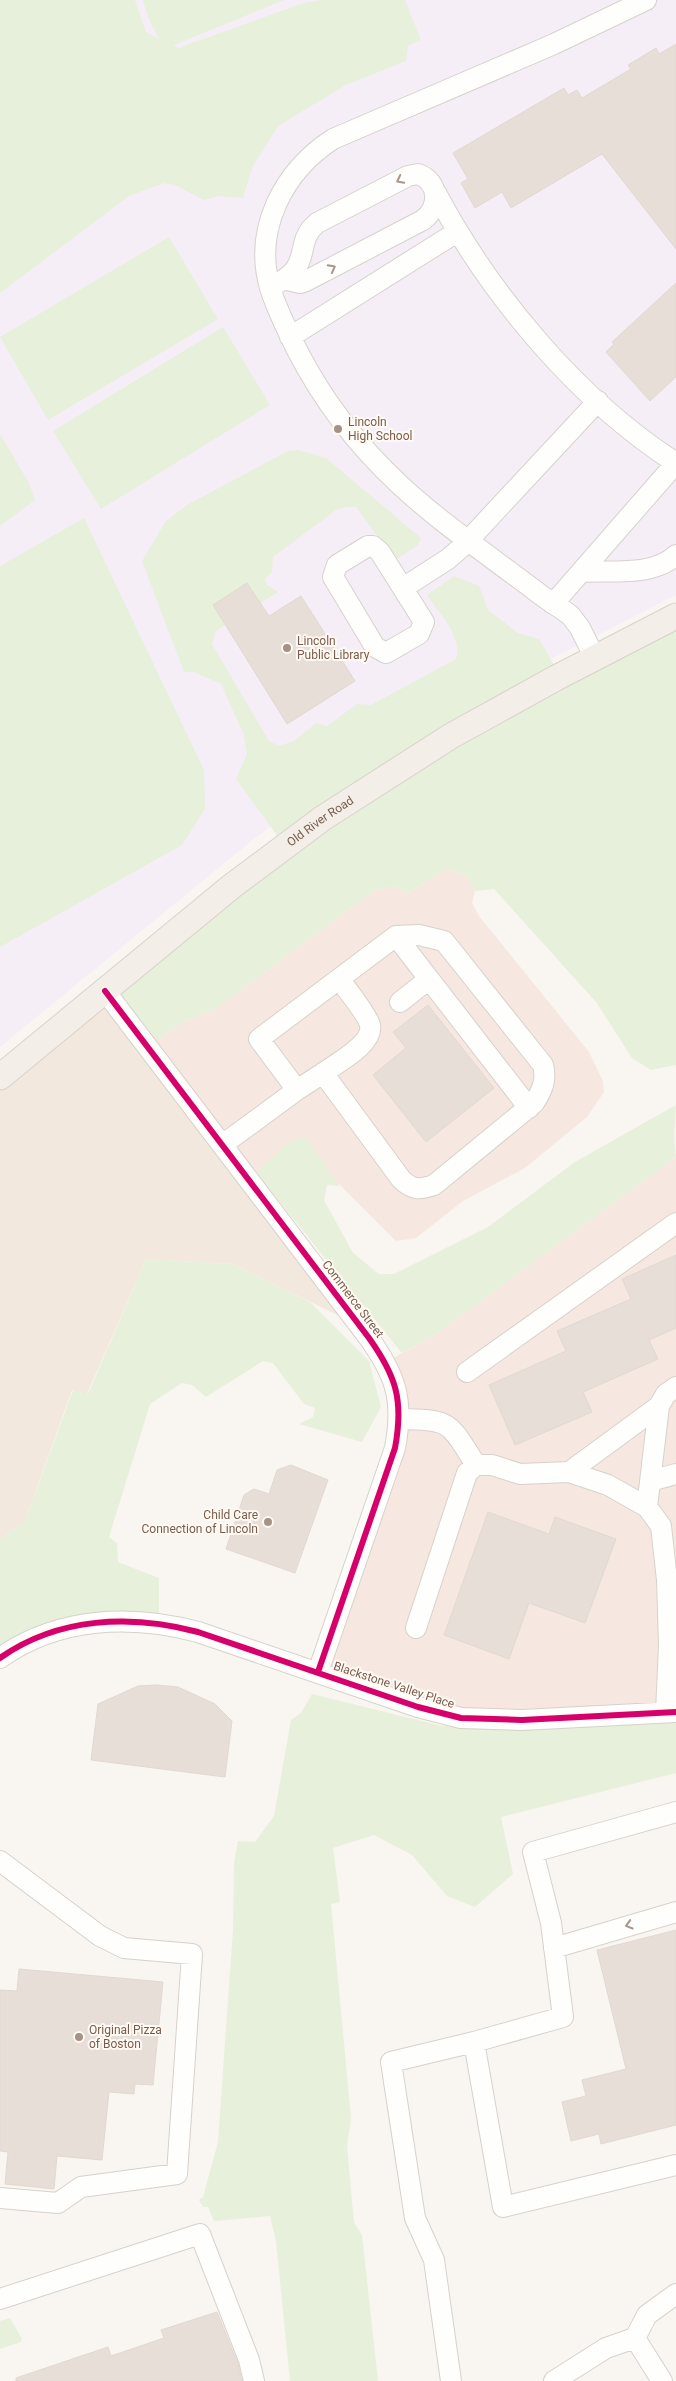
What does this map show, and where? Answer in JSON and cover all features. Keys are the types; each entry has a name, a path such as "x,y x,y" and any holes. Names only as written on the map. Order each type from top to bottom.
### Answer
{"main road":[{"name":"Old River Road","path":"0,1077 232,886 331,812 451,736 676,616"}],"street":[{"path":"595,658 576,622 565,611 468,540 402,487 368,453 325,397 290,337 278,283 266,256 267,238 276,204 295,171 320,147 348,131 554,44 646,0"},
{"path":"278,283 296,270 309,233 317,223 412,174 427,179 457,232 494,286 525,324 569,373 598,401 639,436 676,463 553,604"},
{"path":"278,283 300,283 306,281 423,220 432,209 436,193"},
{"path":"290,337 457,232"},
{"path":"403,588 448,559 468,540 598,401"},
{"path":"373,546 380,552 403,588 422,618 424,626 419,634 391,652 382,652 376,647 334,581 333,572 337,565 363,548 373,546"},
{"path":"581,572 650,568 664,564 676,555"},
{"path":"297,1090 259,1039 396,936 419,935 444,940 544,1065 545,1081 541,1093 529,1108 434,1186 421,1190 410,1188 401,1179 323,1073"},
{"path":"396,936 529,1108"},
{"path":"222,1145 365,1043 370,1036 370,1024 340,979"},
{"path":"400,1002 429,979"},
{"name":"Commerce Street","path":"105,992 382,1356 391,1372 397,1390 399,1419 390,1465 318,1672"},
{"path":"467,1372 676,1222"},
{"path":"647,1507 659,1406 666,1394 676,1386"},
{"path":"569,1472 659,1406"},
{"path":"399,1419 436,1420 453,1428 476,1465"},
{"path":"416,1628 468,1473 476,1465 492,1465 520,1474 569,1472 608,1485 647,1507 661,1526 667,1580 671,1712"},
{"path":"650,1481 676,1474"},
{"name":"Blackstone Valley Place","path":"0,1658 36,1639 68,1628 100,1622 132,1620 164,1624 198,1632 418,1707 468,1718 522,1720 671,1712"},
{"path":"451,2381 434,2260 415,2218 391,2062 474,2042 563,2017 551,1923 533,1852 676,1812"},
{"path":"0,1860 100,1936 124,1948 192,1954 176,2174 82,2187 58,2203 0,2198"},
{"path":"554,1948 676,1912"},
{"path":"474,2042 503,2207 676,2165"},
{"path":"0,2299 200,2234 249,2360 254,2381"},
{"path":"554,2381 606,2348 635,2338 647,2315 676,2294"},
{"path":"635,2338 662,2381"}],"shaded area":[{"name":"Lincoln High School","path":"120,0 676,0 676,595 473,699 327,787 255,838 0,1047 0,264"},
{"path":"447,869 467,876 475,891 472,903 479,916 589,1052 603,1081 604,1092 587,1117 525,1168 463,1201 416,1238 396,1241 338,1183 269,1162 251,1177 150,1047 179,1024 217,1008 375,890 395,886 408,893"},
{"path":"104,998 362,1327 233,1264 146,1259 87,1394 72,1390 25,1521 0,1539 0,1083"},
{"path":"676,1157 676,1715 460,1718 322,1674 406,1421 386,1362 435,1335"}],"green space":[{"path":"0,0 135,0 146,32 159,39 148,17 143,0 284,0 174,45 178,48 304,3 322,0 405,0 421,40 408,46 406,61 346,85 278,126 252,168 243,198 219,196 204,200 175,185 164,183 129,196 0,293"},
{"path":"169,237 218,319 48,420 0,337"},
{"path":"223,327 270,405 101,509 53,431"},
{"path":"0,434 29,483 35,500 0,526"},
{"path":"298,450 326,458 421,538 417,546 395,560 356,507 344,507 336,510 273,557 272,572 265,578 267,585 278,592 216,631 212,644 269,741 279,746 294,741 316,723 327,726 357,704 371,705 456,659 458,651 453,634 427,595 454,576 479,586 488,610 518,633 539,639 562,679 676,619 676,1065 651,1070 632,1058 596,1002 494,889 475,891 467,876 447,869 408,893 395,886 375,890 217,1008 179,1024 150,1047 113,989 287,849 236,779 247,754 244,735 221,684 194,672 184,672 142,561 166,521 187,505 288,451"},
{"path":"84,518 204,770 205,809 182,845 0,947 0,566"},
{"path":"676,1105 674,1139 676,1157 435,1335 402,1353 256,1173 287,1144 305,1136 338,1183 339,1186 327,1185 324,1200 353,1253 379,1274 394,1274 488,1227 575,1162"},
{"path":"146,1259 233,1264 310,1302 369,1361 381,1407 362,1442 299,1424 313,1417 315,1408 304,1404 273,1363 263,1361 206,1397 192,1385 182,1383 150,1404 109,1537 117,1543 118,1562 159,1578 159,1624 80,1629 25,1652 0,1669 0,1539 25,1521 73,1390 88,1394"},
{"path":"312,1694 442,1726 676,1715 676,1773 501,1817 513,1874 475,1907 447,1896 412,1855 374,1835 333,1848 340,1902 331,1904 351,2118 347,2146 354,2222 362,2235 378,2381 290,2381 276,2241 270,2216 214,2221 208,2207 203,2207 199,2200 203,2197 218,2142 233,1930 234,1863 238,1841 255,1842 274,1816 291,1720 301,1713"},
{"path":"10,2318 22,2339 21,2342 0,2349 0,2321"}],"building":[{"path":"676,44 676,249 602,154 511,208 502,192 475,208 461,183 468,179 453,153 564,88 568,95 577,90 582,98 631,69 628,65 656,48 659,54"},
{"path":"676,283 676,377 650,401 606,352 614,344 612,342"},
{"name":"Lincoln Public Library","path":"247,583 269,616 301,596 355,681 287,724 213,605"},
{"path":"428,1005 494,1088 426,1142 373,1075 406,1048 393,1032"},
{"path":"676,1255 676,1328 649,1340 658,1359 583,1392 592,1412 515,1445 489,1385 566,1351 557,1331 631,1299 622,1279"},
{"path":"291,1465 328,1480 295,1573 226,1549 244,1495 254,1489 269,1494 277,1470"},
{"path":"488,1512 549,1534 555,1517 616,1539 585,1623 529,1603 509,1659 444,1635"},
{"path":"138,1686 178,1687 215,1704 232,1721 225,1777 91,1760 98,1704"},
{"path":"676,1930 676,2125 601,2144 599,2134 571,2141 562,2102 586,2096 582,2080 626,2069 597,1950"},
{"name":"Original Pizza of Boston","path":"19,1969 163,1982 153,2085 135,2084 134,2094 109,2092 102,2160 57,2156 54,2189 5,2184 8,2152 0,2151 0,1990 17,1991"},
{"path":"217,2312 238,2364 242,2381 16,2381 16,2378 108,2347 111,2356 164,2338 161,2330"}],"cycle path":[{"path":"105,991 369,1338 386,1364 396,1389 399,1416 395,1448 318,1672"},
{"path":"0,1658 22,1644 70,1627 96,1623 147,1623 173,1626 198,1632 418,1707 461,1718 522,1720 676,1712"}],"place":[{"name":"Lincoln High School","path":"338,429"},
{"name":"Lincoln Public Library","path":"287,648"},
{"name":"Child Care Connection of Lincoln","path":"268,1522"},
{"name":"Original Pizza of Boston","path":"79,2037"}]}
